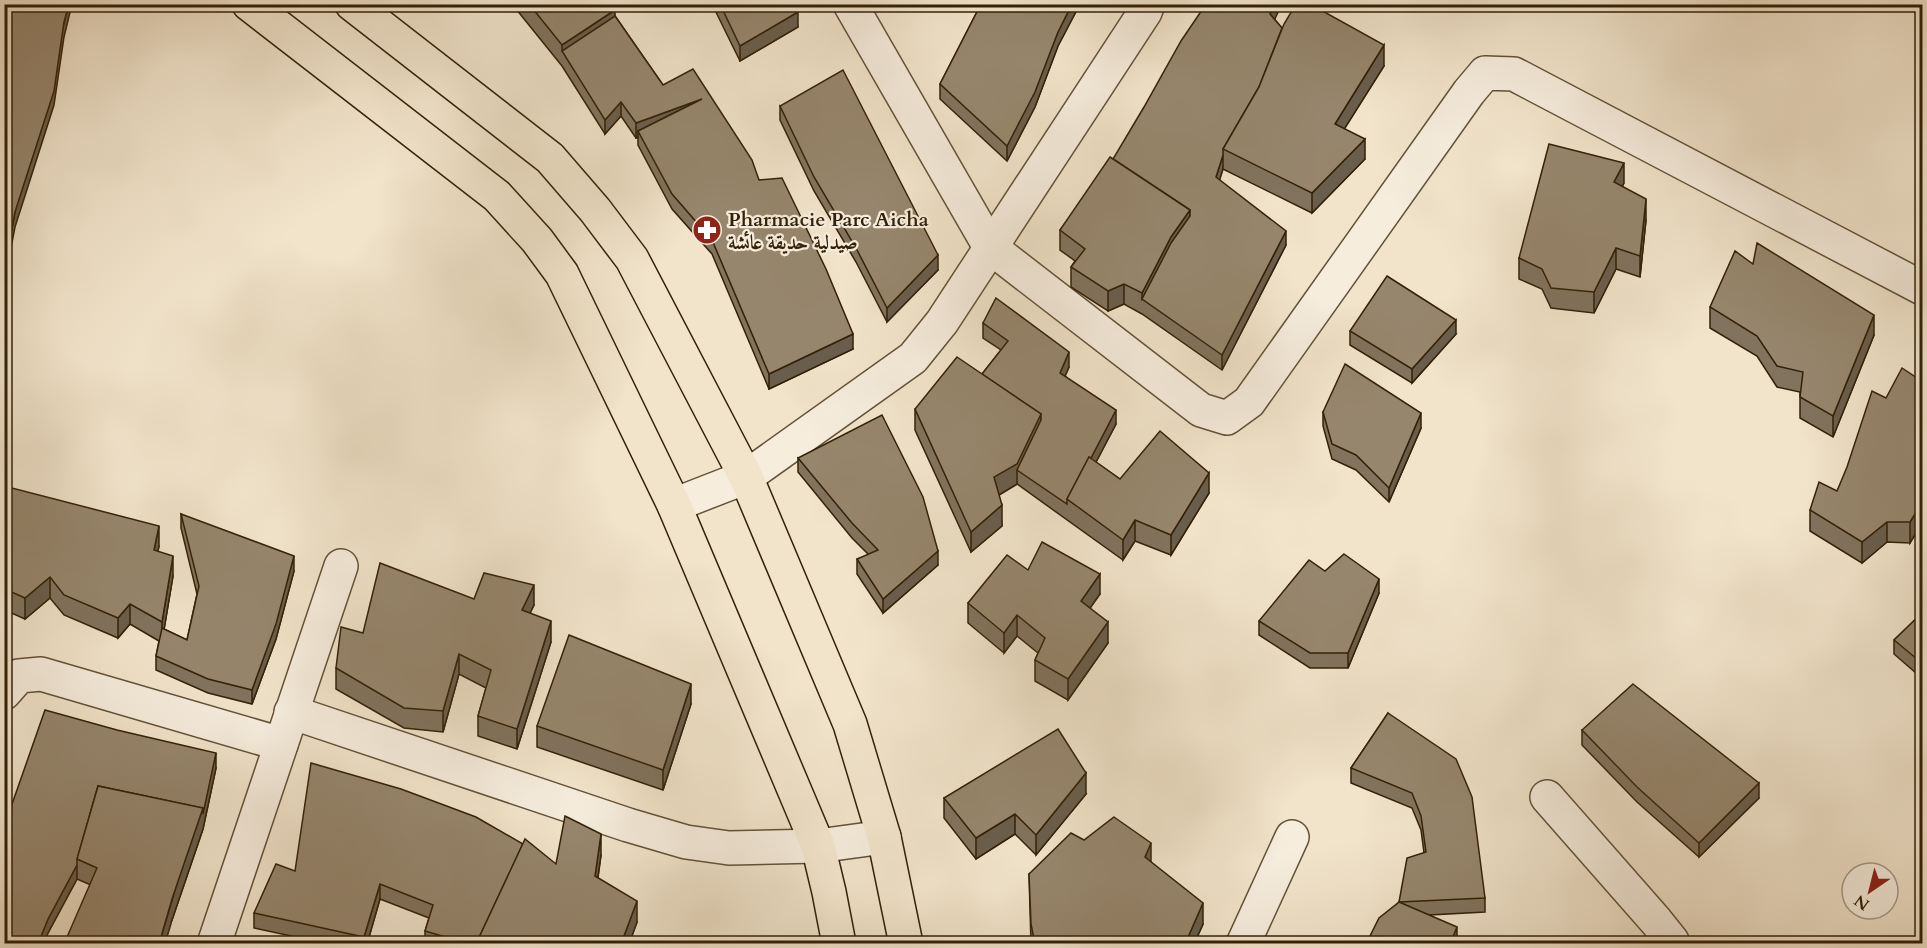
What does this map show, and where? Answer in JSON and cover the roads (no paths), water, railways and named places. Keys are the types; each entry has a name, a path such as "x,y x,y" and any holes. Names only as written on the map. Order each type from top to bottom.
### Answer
{"main road":[{"path":"249,4 496,196 537,240 562,274 674,505 818,846 839,944"},
{"path":"352,4 550,158 595,210 632,259 746,477 850,724 884,837 906,944"}],"street":[{"path":"850,4 990,247 1201,410 1227,418 1249,402 1469,92 1485,74 1514,74 1923,288"},
{"path":"674,505 746,477 913,358 942,322 1145,12 1148,4"},
{"path":"214,944 341,566"},
{"path":"4,693 19,676 41,675 281,744"},
{"path":"291,712 628,825 686,842 729,848 818,846 884,837"},
{"path":"1547,797 1656,921 1672,944"},
{"path":"1243,944 1292,837"}],"place":[{"name":"Pharmacie Parc Aicha صيدلية حديقة عائشة","path":"707,230"}]}
